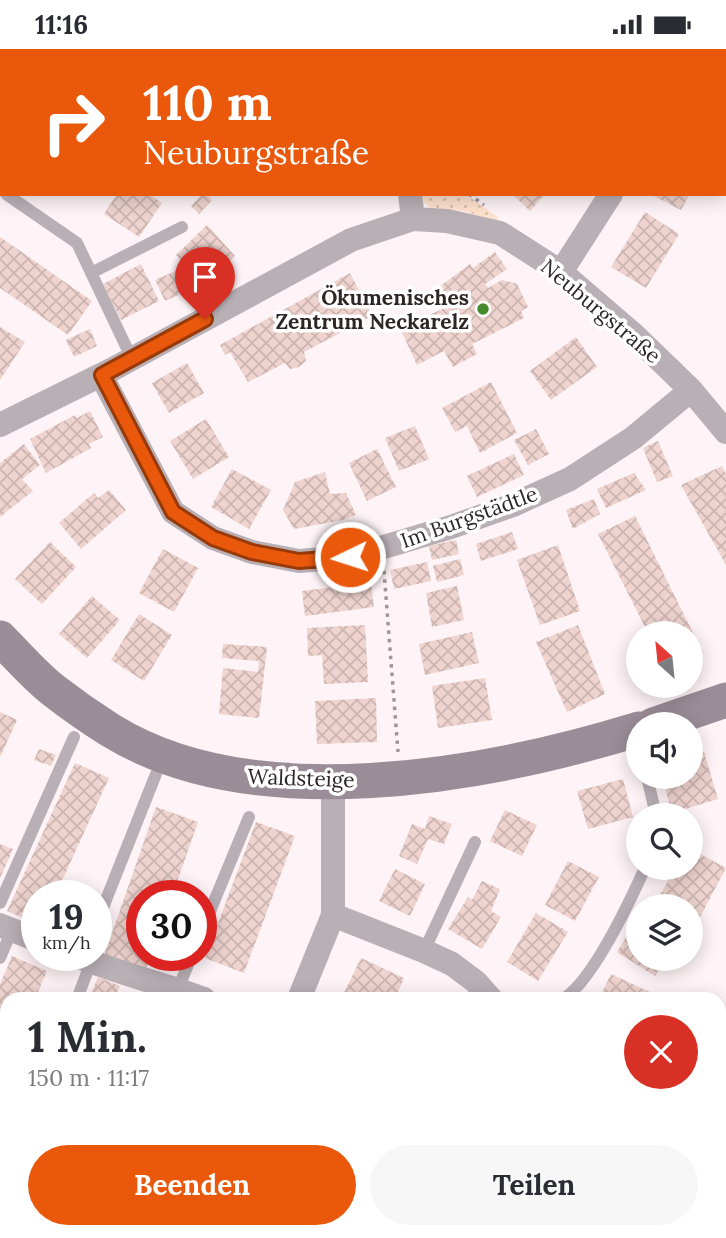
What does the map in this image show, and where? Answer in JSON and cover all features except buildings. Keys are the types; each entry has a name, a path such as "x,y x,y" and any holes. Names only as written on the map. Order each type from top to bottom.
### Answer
{"street":[{"path":"561,272 610,196"},
{"name":"Neuburgstraße","path":"0,425 102,375 411,206 447,221 500,233 561,272 632,333 691,390 726,432"},
{"name":"Im Burgstädtle","path":"102,375 173,512 213,538 252,552 299,561 350,557 451,527 513,505 570,479 633,438 691,390"},
{"name":"Waldsteige","path":"0,638 52,689 111,731 143,747 220,773 265,779 401,779 513,762 626,733"},
{"path":"691,712 726,700"},
{"path":"302,992 333,915 333,781"},
{"path":"333,915 452,964 485,992"},
{"path":"112,969 186,992"}],"lane":[{"path":"9,196 77,243 132,359"},
{"path":"91,273 182,227"},
{"path":"0,903 74,737"},
{"path":"112,885 156,774"},
{"path":"217,894 249,817"},
{"path":"424,951 475,842"},
{"path":"572,992 590,971 639,880"},
{"path":"0,958 6,927"},
{"path":"78,992 81,971"},
{"path":"178,989 185,971"}],"path":[{"path":"382,548 401,779"}],"shaded area":[{"path":"468,196 498,217 497,221 463,211 431,209 420,198"}],"place":[{"name":"Ökumenisches Zentrum Neckarelz","path":"483,309"}],"route":[{"path":"205,319 102,375 173,512 213,538 252,552 299,561 350,557"}]}
